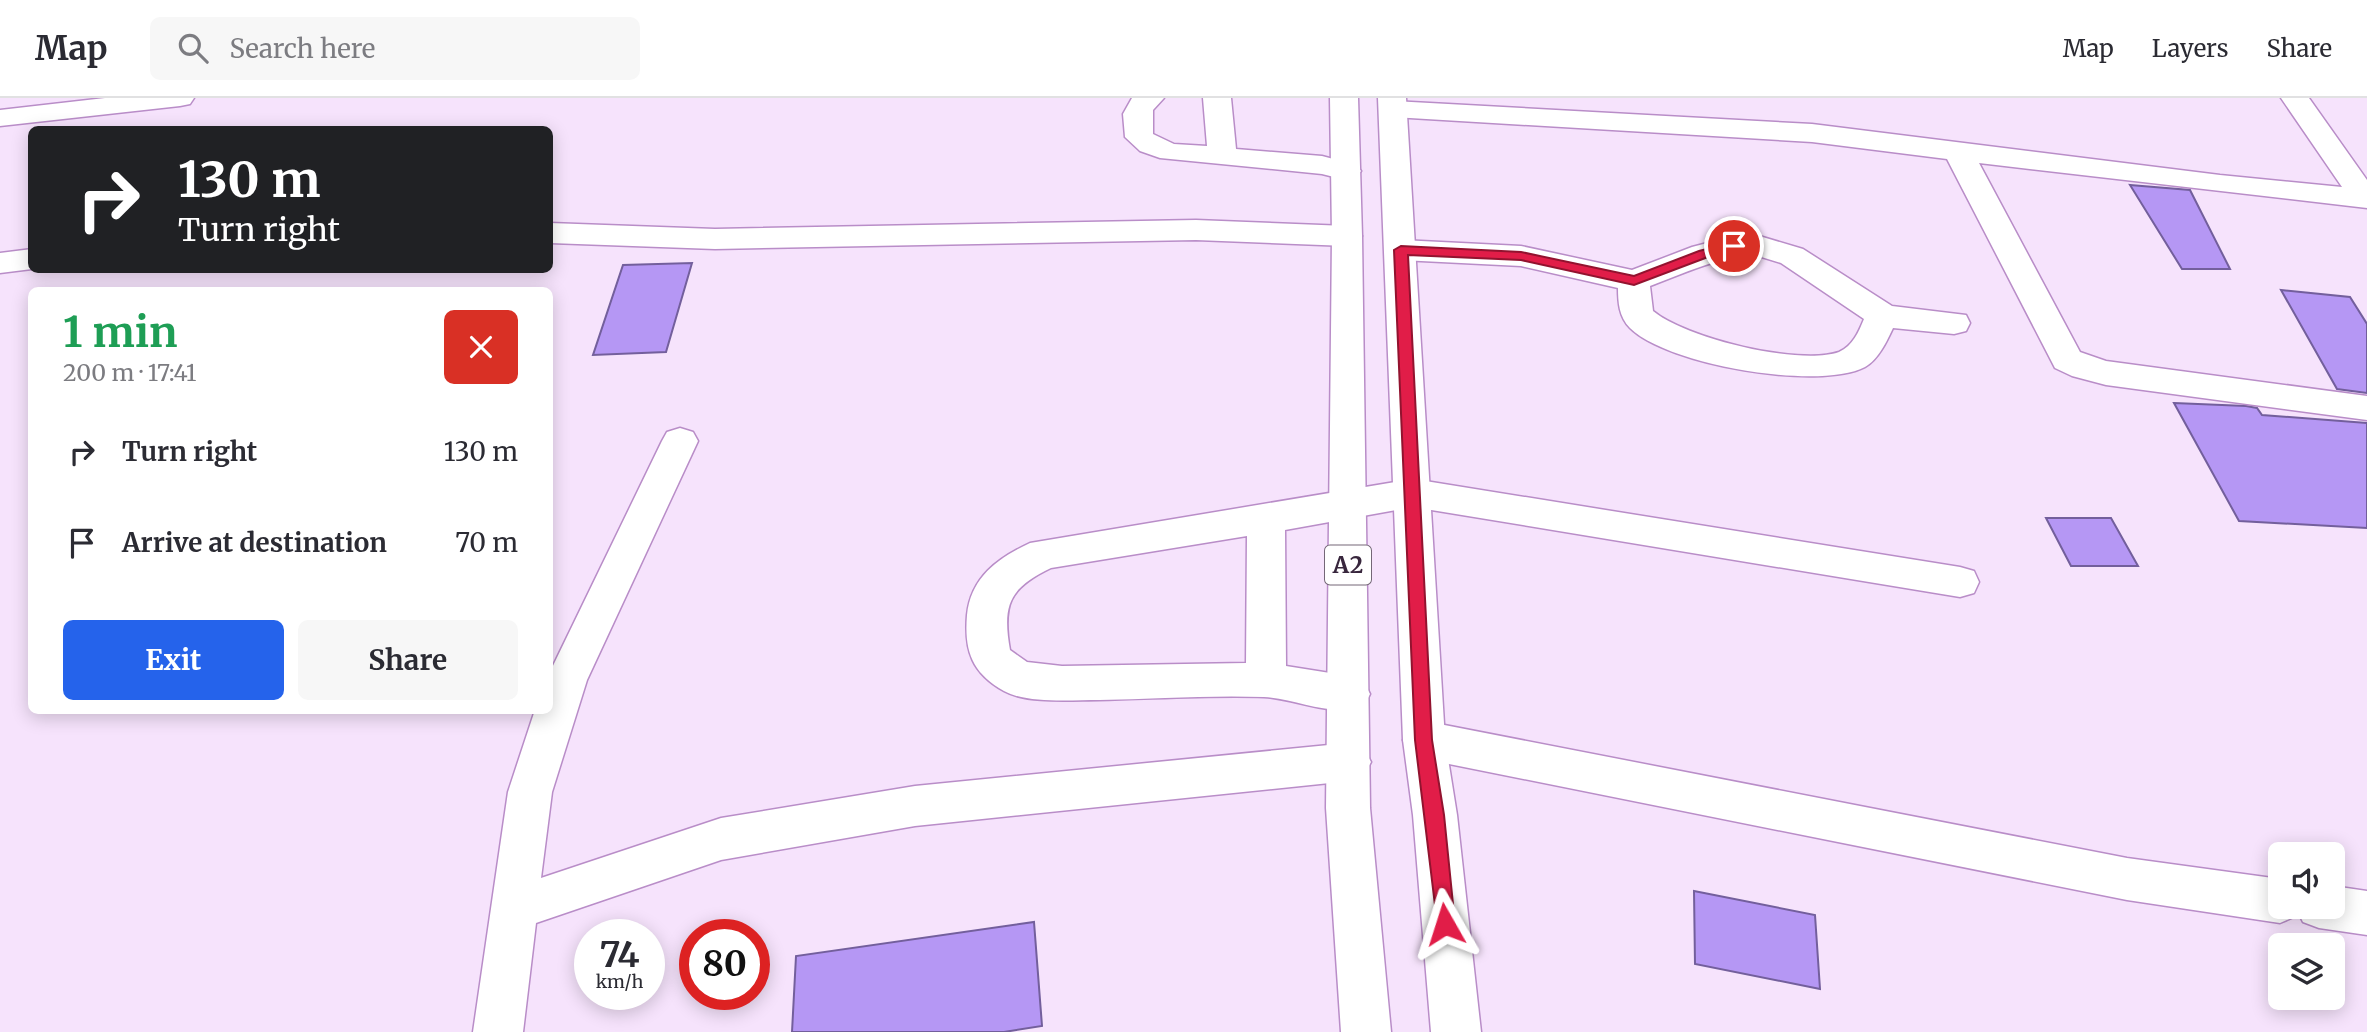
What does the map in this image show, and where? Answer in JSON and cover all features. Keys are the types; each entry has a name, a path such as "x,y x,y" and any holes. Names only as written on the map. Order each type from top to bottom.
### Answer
{"main road":[{"path":"0,118 180,98"},
{"path":"1150,98 1140,104 1136,111 1139,136 1150,145 1170,152 1322,165 1346,171"},
{"path":"1217,98 1222,156"},
{"name":"A2","path":"1344,98 1347,236 1348,808 1366,1032"},
{"path":"2295,98 2366,199"},
{"path":"1456,1032 1435,815 1424,740 1392,104 1812,133 2366,199"},
{"path":"1958,151 2067,360 2084,368 2106,373 2367,408"},
{"path":"553,233 715,239 1196,230 1347,236"},
{"path":"1401,250 1521,256 1634,281 1703,254 1734,246 1756,245 1793,256 1868,309 1882,315 1905,320 1954,323"},
{"path":"0,263 28,260"},
{"path":"1634,281 1635,309 1643,321 1679,341 1732,358 1818,366 1840,364 1855,358 1873,336 1882,315"},
{"path":"498,1032 530,792 566,680 680,441"},
{"path":"1349,694 1266,680 1062,683 1019,678 991,659 984,623 993,589 1016,566 1044,554 1348,506 1413,493 1960,582"},
{"path":"1266,519 1266,680"},
{"path":"1424,740 2127,879 2268,899"},
{"path":"516,908 734,836 915,806 1349,762"},
{"path":"2345,910 2367,913"}],"building":[{"path":"2130,185 2190,190 2230,269 2182,269"},
{"path":"692,263 666,352 593,355 623,265"},
{"path":"2281,290 2350,297 2367,324 2367,393 2337,389"},
{"path":"2174,403 2246,406 2257,408 2262,415 2367,423 2367,528 2239,521"},
{"path":"2046,518 2111,518 2138,566 2071,566"},
{"path":"1694,891 1815,915 1820,989 1695,964"},
{"path":"1034,922 1042,1026 1004,1032 792,1032 796,956"}],"route":[{"path":"1445,924 1435,815 1424,740 1401,250 1521,256 1555,261 1634,281 1703,254 1734,246"}]}
